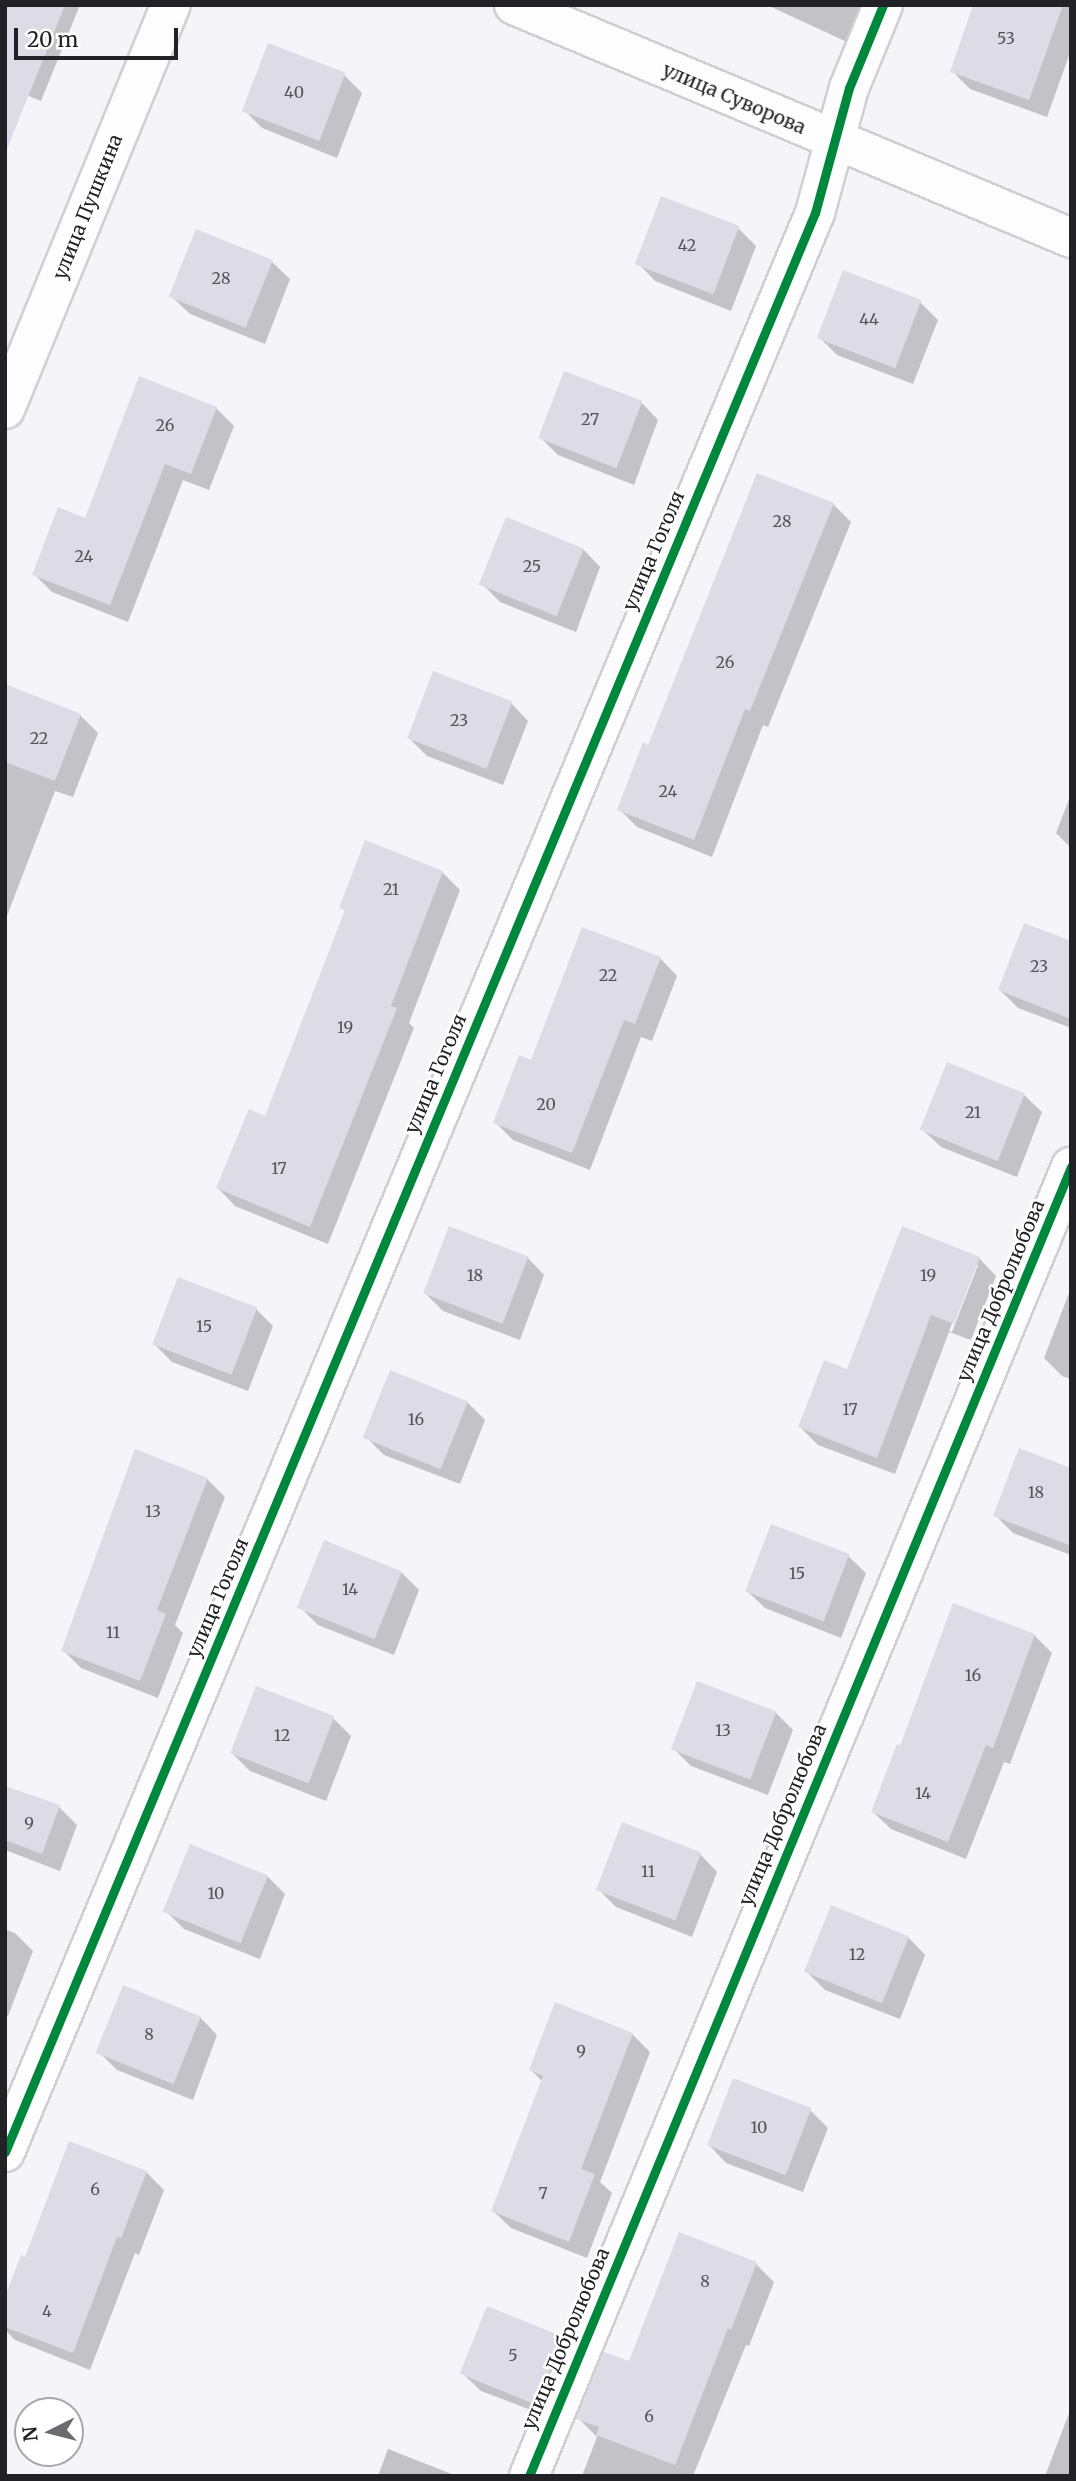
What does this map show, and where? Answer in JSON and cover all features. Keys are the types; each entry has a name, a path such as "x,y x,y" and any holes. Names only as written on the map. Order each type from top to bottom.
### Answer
{"street":[{"name":"улица Пушкина","path":"5,409 171,5"},
{"name":"улица Суворова","path":"514,5 835,142 1071,237"},
{"name":"улица Гоголя","path":"5,2152 815,213 849,88 883,5"},
{"name":"улица Добролюбова","path":"528,2476 1071,1167"}],"building":[{"path":"5,5 65,5 7,149 5,149"},
{"path":"973,5 1063,5 1029,100 950,72"},
{"path":"268,43 345,73 319,141 242,111"},
{"path":"661,196 739,226 713,294 635,264"},
{"path":"196,229 273,260 246,328 169,297"},
{"path":"843,270 921,300 895,368 817,338"},
{"path":"564,371 642,401 617,468 538,438"},
{"path":"139,376 217,407 191,474 165,464 110,605 32,575 58,507 85,518"},
{"path":"757,473 834,503 750,711 745,709 694,840 617,810 643,742 648,745"},
{"path":"506,517 584,548 557,616 479,585"},
{"path":"433,671 512,701 487,769 407,738"},
{"path":"5,684 81,714 55,781 5,762"},
{"path":"365,840 443,871 391,1006 397,1008 310,1227 216,1188 249,1109 265,1116 345,910 339,908"},
{"path":"1024,923 1071,941 1071,1019 998,990"},
{"path":"582,927 661,957 635,1024 624,1020 572,1153 493,1123 519,1055 531,1060"},
{"path":"947,1062 1025,1093 998,1161 920,1130"},
{"path":"449,1226 528,1256 503,1324 423,1293"},
{"path":"902,1226 980,1257 954,1324 931,1315 877,1458 798,1427 824,1360 847,1369"},
{"path":"178,1277 257,1307 232,1375 152,1344"},
{"path":"390,1370 468,1401 441,1469 363,1438"},
{"path":"1019,1448 1071,1468 1071,1546 993,1516"},
{"path":"135,1449 208,1478 157,1610 166,1614 140,1681 61,1651"},
{"path":"771,1524 849,1554 824,1621 745,1591"},
{"path":"324,1540 402,1571 375,1639 297,1608"},
{"path":"953,1603 1035,1634 993,1748 986,1745 948,1842 871,1812 897,1744 900,1746"},
{"path":"697,1681 776,1711 750,1780 671,1749"},
{"path":"256,1686 334,1716 309,1783 230,1753"},
{"path":"5,1786 60,1805 42,1854 5,1840"},
{"path":"622,1822 701,1852 675,1921 596,1890"},
{"path":"190,1844 268,1875 241,1943 163,1912"},
{"path":"831,1905 909,1936 882,2003 804,1972"},
{"path":"123,1985 201,2016 174,2084 96,2053"},
{"path":"555,2002 633,2033 581,2169 595,2174 569,2242 491,2211 543,2076 529,2070"},
{"path":"733,2078 811,2108 786,2175 707,2145"},
{"path":"69,2141 147,2171 121,2238 117,2237 73,2353 5,2327 5,2296 21,2255 25,2257"},
{"path":"679,2232 757,2262 731,2330 728,2328 675,2465 596,2435 599,2427 576,2419 604,2352 629,2361"},
{"path":"487,2306 563,2337 536,2404 460,2374"}],"cycle path":[{"path":"5,2152 815,213 849,88 883,5"},
{"path":"529,2476 1071,1167"}]}
